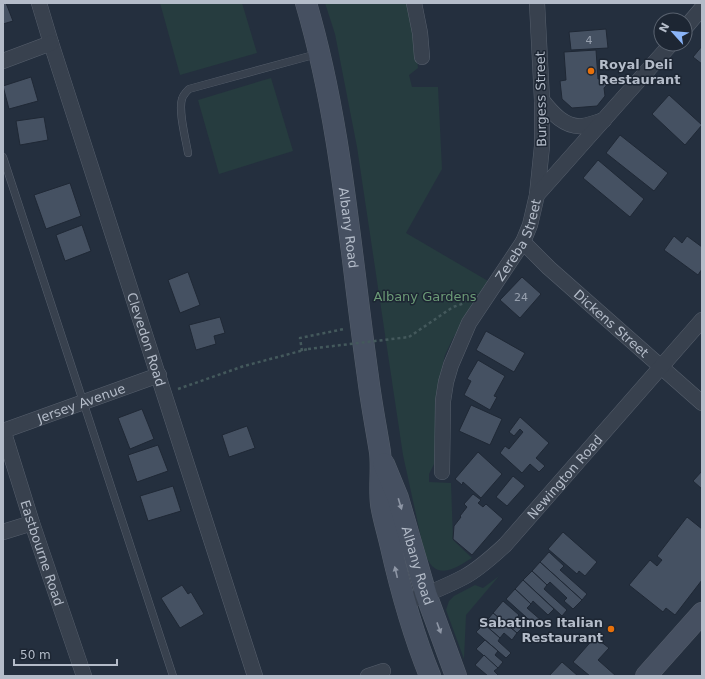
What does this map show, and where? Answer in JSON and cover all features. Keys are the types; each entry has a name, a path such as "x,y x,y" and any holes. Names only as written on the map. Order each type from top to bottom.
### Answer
{"main road":[{"name":"Albany Road","path":"306,3 320,54 338,150 368,377 380,455 381,503 404,603 410,624 430,676"},
{"name":"Albany Road","path":"380,455 398,498 426,594 456,676"},
{"path":"646,676 702,613"}],"street":[{"name":"Clevedon Road","path":"39,3 255,676"},
{"path":"414,3 420,33 422,57"},
{"name":"Burgess Street","path":"537,3 542,100 542,146 537,195"},
{"path":"693,19 702,8"},
{"path":"3,61 51,43"},
{"name":"Zereba Street","path":"442,472 443,401 446,382 450,365 469,323 523,242 530,225 537,195 664,52"},
{"path":"542,100 564,122 582,126 604,120"},
{"name":"Dickens Street","path":"523,242 549,268 702,403"},
{"name":"Newington Road","path":"404,603 465,577 487,561 505,545 702,320"},
{"name":"Jersey Avenue","path":"3,430 159,375"},
{"name":"Eastbourne Road","path":"3,430 32,523 84,676"},
{"path":"3,532 32,523"},
{"path":"368,676 383,671"}],"lane":[{"path":"188,153 181,110 181,100 183,95 190,89 320,54"},
{"path":"3,157 173,676"}],"path":[{"path":"178,389 244,366 308,349 409,337 453,307 485,298"},
{"path":"302,351 300,338 347,329"}],"green space":[{"path":"160,3 242,3 257,53 180,75"},
{"name":"Albany Gardens","path":"325,3 408,3 413,26 418,68 409,75 412,87 438,87 442,169 406,233 488,281 452,340 445,355 437,389 435,410 436,460 429,474 429,482 451,483 453,540 472,558 453,569 442,571 437,569 432,566 425,556 403,455 357,147 335,34"},
{"path":"271,78 293,151 219,174 198,100"},
{"path":"499,576 466,615 464,659 446,610 449,601 454,596 475,585 483,588"}],"building":[{"path":"3,3 6,3 13,21 3,24"},
{"path":"606,29 608,48 571,50 569,32"},
{"path":"702,46 702,64 693,57"},
{"path":"596,50 598,79 610,78 612,80 604,88 605,96 597,106 572,108 562,99 560,81 566,80 564,52"},
{"path":"31,77 38,101 9,109 3,86"},
{"path":"669,95 702,125 685,145 652,114"},
{"path":"44,117 48,140 20,145 16,121"},
{"path":"620,135 668,173 654,191 606,153"},
{"path":"598,160 644,199 630,217 583,178"},
{"path":"70,183 81,216 46,229 34,195"},
{"path":"82,225 91,251 65,261 56,235"},
{"path":"674,236 682,243 687,236 702,247 702,269 698,275 664,250"},
{"path":"188,272 200,305 180,313 168,280"},
{"path":"522,277 541,294 520,318 500,300"},
{"path":"220,317 225,333 214,336 216,344 196,350 189,325"},
{"path":"486,331 525,353 514,372 476,350"},
{"path":"478,360 505,376 494,396 497,397 490,410 464,395 471,381 467,379"},
{"path":"471,405 502,419 490,445 459,431"},
{"path":"142,409 154,439 130,449 118,418"},
{"path":"520,417 549,443 536,458 545,466 539,472 530,464 522,473 500,453 505,446 509,449 523,432 520,429 514,436 509,432"},
{"path":"247,426 255,448 229,457 222,435"},
{"path":"158,445 168,471 137,482 128,455"},
{"path":"478,452 502,474 481,498 463,482 462,485 455,479"},
{"path":"702,471 702,489 693,481"},
{"path":"513,476 525,486 507,506 496,497"},
{"path":"173,486 181,511 148,521 140,496"},
{"path":"473,494 481,500 478,503 483,507 486,504 503,519 472,555 453,539 454,526 467,507 464,504"},
{"path":"687,517 702,529 702,580 675,615 666,608 663,612 629,585 650,560 657,566 662,560 657,556"},
{"path":"563,532 597,562 585,576 579,571 577,574 548,549"},
{"path":"549,552 564,566 560,570 587,594 582,600 540,562"},
{"path":"540,562 582,600 573,609 564,601 567,598 550,582 547,585 532,571"},
{"path":"532,571 547,585 544,589 567,610 562,616 523,580"},
{"path":"523,580 554,609 548,615 533,601 531,604 515,589"},
{"path":"182,585 188,594 191,592 204,614 180,628 161,598"},
{"path":"515,589 531,604 527,608 542,621 537,627 506,599"},
{"path":"503,601 519,615 514,621 522,628 517,633 493,613"},
{"path":"493,613 517,633 512,640 504,633 500,638 484,624"},
{"path":"484,624 500,638 498,641 511,653 506,658 476,632"},
{"path":"595,637 609,648 598,660 616,676 590,676 573,662"},
{"path":"485,640 498,651 495,655 503,662 498,668 476,649"},
{"path":"484,655 498,668 494,671 499,676 488,676 475,665"},
{"path":"562,662 578,676 549,676"}],"place":[{"name":"Royal Deli Restaurant","path":"591,71"},
{"name":"Sabatinos Italian Restaurant","path":"611,629"}]}
